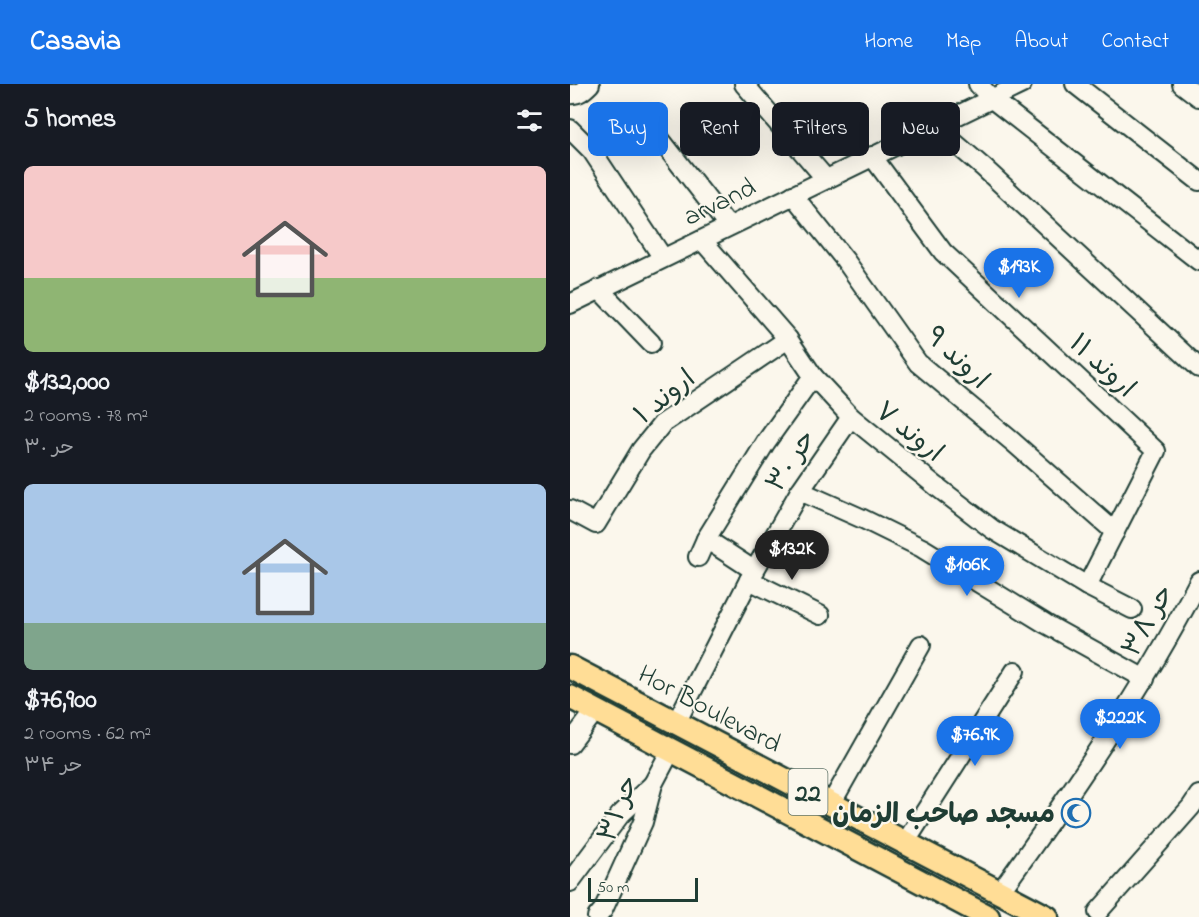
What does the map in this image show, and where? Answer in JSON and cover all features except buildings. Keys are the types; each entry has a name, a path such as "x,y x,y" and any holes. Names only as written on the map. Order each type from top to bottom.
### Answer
{"main road":[{"name":"Hor Boulevard","path":"570,667 1047,917"},
{"name":"Hor Boulevard","path":"570,697 988,917"}],"street":[{"path":"744,84 826,179"},
{"path":"978,84 992,99 1199,261"},
{"name":"arvand","path":"960,114 1022,84"},
{"path":"1075,84 1199,181"},
{"path":"1182,84 1199,97"},
{"path":"570,129 592,151 663,258"},
{"path":"960,148 1199,368"},
{"path":"668,149 728,226"},
{"name":"arvand","path":"571,301 599,290 881,152"},
{"name":"اروند ۱۱","path":"872,156 943,252 1156,451 1115,532"},
{"name":"اروند ۹","path":"793,195 845,260 918,363 1013,442 1115,532"},
{"name":"اروند ۷","path":"702,240 788,339 813,376 851,417 992,529 1087,586 1132,609"},
{"path":"599,290 651,343"},
{"name":"اروند ۱","path":"570,510 596,524 640,450 662,424 788,339"},
{"path":"698,557 706,539 766,442 813,376"},
{"name":"حر ۳۰","path":"676,723 752,575 800,491 851,417"},
{"path":"800,491 922,548 1046,624 1145,679"},
{"path":"1087,586 1115,532"},
{"path":"706,539 752,575 820,615"},
{"name":"حر ۳۸","path":"1000,892 1067,799 1145,679 1199,581"},
{"path":"831,804 921,645"},
{"path":"905,843 1015,671"},
{"path":"570,744 596,710"},
{"name":"حر ۳۱","path":"597,917 603,910 643,822 653,784 671,750"},
{"path":"570,882 620,814 653,784"},
{"path":"1098,912 1199,795"}],"place":[{"name":"مسجد صاحب الزمان","path":"1076,813"}]}
